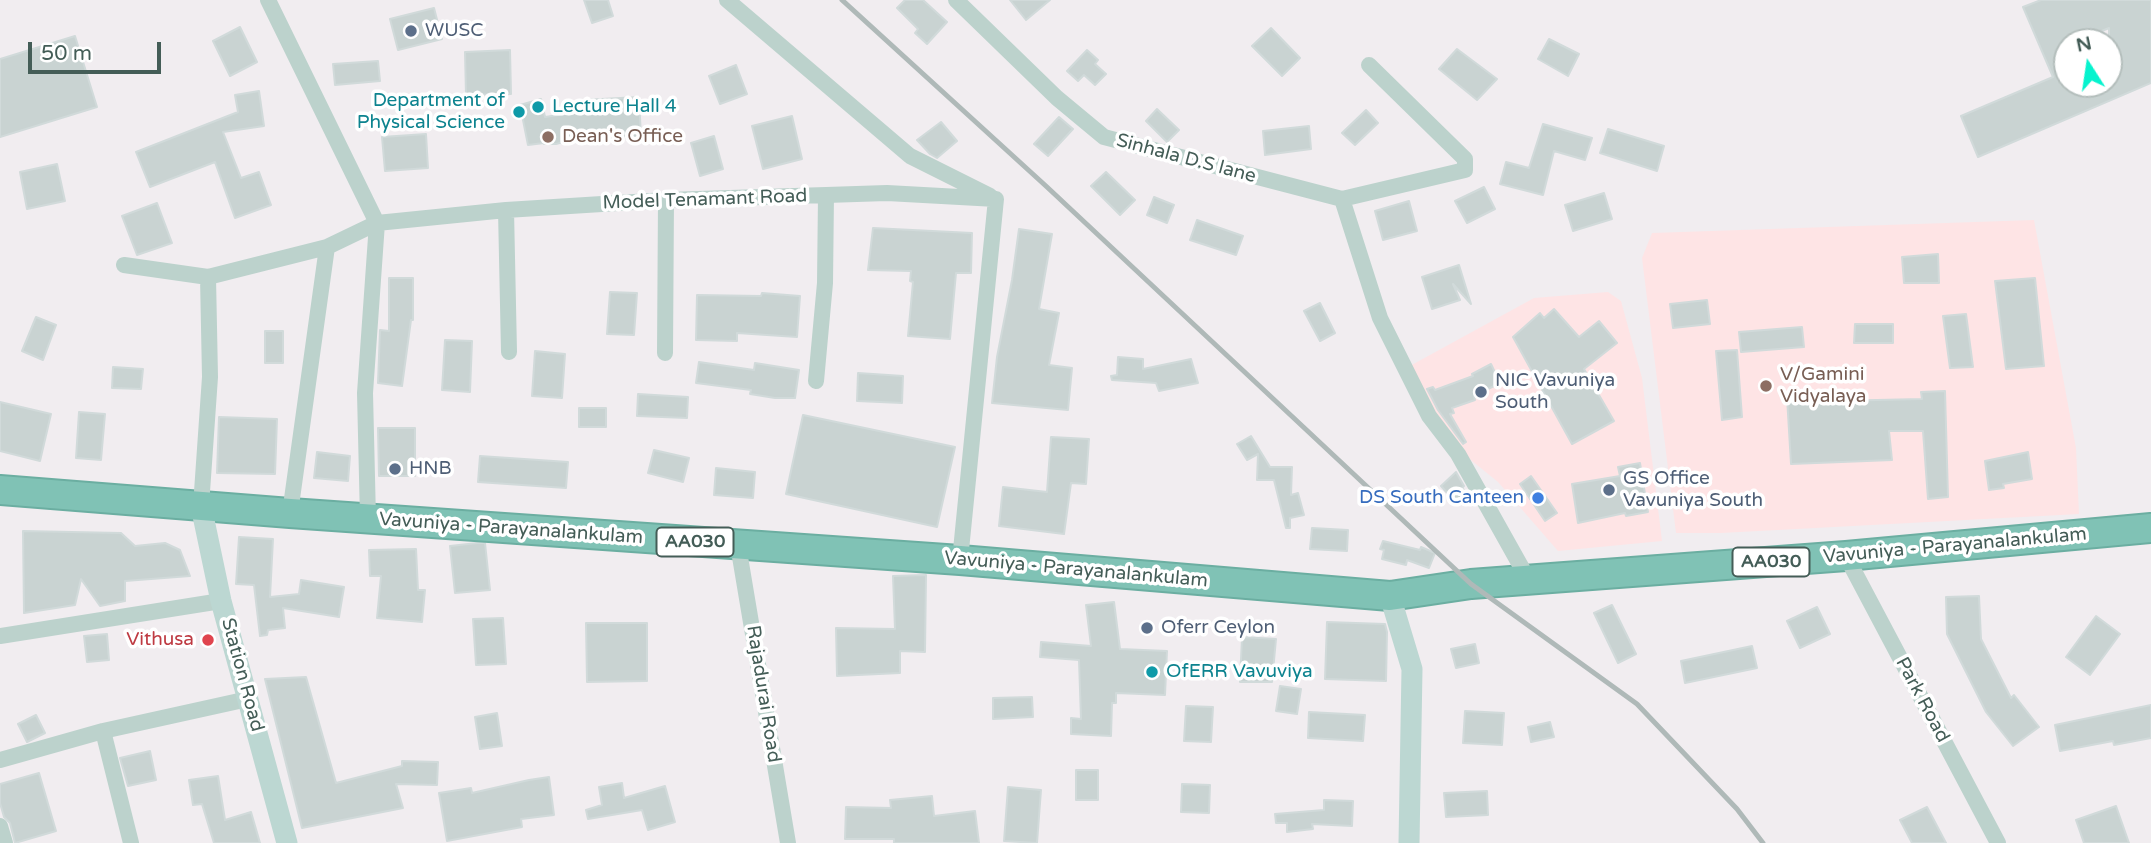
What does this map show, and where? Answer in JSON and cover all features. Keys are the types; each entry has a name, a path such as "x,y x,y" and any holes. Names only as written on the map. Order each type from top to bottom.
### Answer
{"highway":[{"name":"Vavuniya - Parayanalankulam","path":"0,490 368,519 960,560 1390,596 1471,584 1846,556 2151,528"}],"main road":[{"name":"Station Road","path":"201,506 221,601 287,843"},
{"path":"1390,596 1412,669 1409,843"}],"street":[{"path":"268,0 377,223 365,393 368,519"},
{"path":"727,0 911,156 996,199 960,560"},
{"name":"Sinhala D.S lane","path":"956,0 1057,98 1104,137 1342,200 1465,170 1465,159 1369,65"},
{"name":"Model Tenamant Road","path":"208,277 327,247 377,223 506,210 666,200 887,193 996,199"},
{"path":"816,381 825,283 826,195"},
{"path":"664,353 666,200"},
{"path":"1342,200 1380,318 1429,416 1458,454 1528,579"},
{"path":"506,210 509,352"},
{"path":"290,513 327,247"},
{"path":"124,265 208,277 210,377 201,506"},
{"name":"Rajadurai Road","path":"738,545 788,843"},
{"name":"Park Road","path":"1846,556 1998,843"},
{"path":"0,636 221,601"},
{"path":"0,760 103,732 248,699"},
{"path":"103,732 131,843"},
{"path":"0,826 5,843"}],"shaded area":[{"path":"2034,220 2076,448 2079,514 1721,533 1676,533 1642,258 1652,233"},
{"path":"1608,292 1621,301 1642,378 1662,541 1558,551 1498,482 1456,448 1408,367 1534,298"}],"building":[{"path":"584,0 608,0 613,16 592,23"},
{"path":"905,0 923,0 947,22 927,44 915,33 918,29 897,8"},
{"path":"1010,0 1050,0 1026,20"},
{"path":"2041,0 2151,0 2151,83 2123,95 2123,28 2053,28 2053,77 2023,7"},
{"path":"434,8 442,39 398,50 390,19"},
{"path":"240,27 257,62 230,76 213,41"},
{"path":"1271,28 1300,58 1282,76 1252,46"},
{"path":"75,36 97,107 0,137 0,59"},
{"path":"1549,39 1579,54 1568,76 1538,59"},
{"path":"1457,49 1497,79 1477,100 1439,69"},
{"path":"510,50 511,94 466,95 465,52"},
{"path":"1087,50 1098,60 1095,64 1106,74 1095,85 1084,75 1078,81 1067,71"},
{"path":"378,61 380,81 335,85 333,64"},
{"path":"736,65 747,94 720,104 709,76"},
{"path":"2053,77 2053,98 2116,98 1978,157 1961,116"},
{"path":"259,91 264,126 223,132 241,178 259,172 271,205 235,218 215,162 150,187 136,152 238,112 235,95"},
{"path":"639,97 641,137 585,140 585,136 556,144 528,145 520,105 541,99 545,117 584,111 583,100"},
{"path":"1157,109 1179,130 1167,142 1146,121"},
{"path":"1366,110 1378,123 1355,145 1342,133"},
{"path":"792,116 802,159 763,169 752,126"},
{"path":"1059,117 1073,129 1048,156 1034,144"},
{"path":"941,122 957,141 937,158 917,140"},
{"path":"1543,124 1592,138 1585,160 1554,151 1543,195 1500,184 1506,162 1529,168"},
{"path":"1309,126 1311,149 1265,155 1263,131"},
{"path":"1608,129 1664,146 1657,171 1600,153"},
{"path":"426,134 428,168 385,171 382,137"},
{"path":"714,136 723,169 700,176 691,143"},
{"path":"57,164 65,201 27,209 20,172"},
{"path":"1106,172 1135,200 1120,215 1091,186"},
{"path":"1484,187 1495,209 1467,223 1455,201"},
{"path":"1604,193 1612,219 1573,231 1565,205"},
{"path":"1154,197 1174,205 1167,223 1147,215"},
{"path":"1409,201 1417,231 1383,240 1375,211"},
{"path":"157,203 172,243 137,255 122,216"},
{"path":"1197,220 1243,236 1236,255 1190,240"},
{"path":"873,228 972,233 971,273 956,273 950,339 908,336 913,282 910,281 911,271 868,270"},
{"path":"1019,229 1052,234 1039,309 1059,313 1049,365 1072,368 1068,410 992,403 997,357"},
{"path":"1938,254 1939,283 1904,283 1902,257"},
{"path":"1459,265 1471,304 1453,284 1460,300 1432,309 1422,277"},
{"path":"389,278 413,278 413,320 402,386 378,383 380,330 389,331"},
{"path":"2035,278 2044,366 2006,369 1995,281"},
{"path":"610,292 637,293 634,335 607,334"},
{"path":"762,293 800,296 797,337 737,333 737,341 696,340 697,295 761,296"},
{"path":"1707,300 1710,324 1673,328 1670,304"},
{"path":"1320,303 1335,333 1320,341 1304,311"},
{"path":"1554,309 1579,337 1599,321 1617,343 1584,369 1614,421 1572,444 1513,337 1540,313 1544,318"},
{"path":"1966,314 1973,367 1950,368 1943,316"},
{"path":"36,317 56,325 43,360 22,351"},
{"path":"1855,324 1893,324 1893,343 1854,343"},
{"path":"1802,327 1804,347 1741,352 1739,332"},
{"path":"265,331 283,331 283,363 265,363"},
{"path":"445,340 472,341 470,392 442,390"},
{"path":"1737,350 1742,417 1722,420 1716,351"},
{"path":"535,351 565,354 562,398 532,396"},
{"path":"1118,357 1143,359 1143,369 1191,359 1198,383 1159,391 1156,383 1112,380 1111,376 1117,375"},
{"path":"699,362 754,370 755,363 799,370 795,398 775,398 750,394 751,390 696,383"},
{"path":"1491,364 1500,383 1474,396 1475,400 1452,408 1454,413 1450,414 1466,442 1463,444 1438,410 1427,389 1433,387 1435,390 1473,376 1472,374"},
{"path":"113,367 143,369 141,389 112,388"},
{"path":"858,373 903,376 902,403 857,401"},
{"path":"1945,391 1948,497 1928,499 1923,431 1889,431 1892,460 1791,464 1787,397 1831,394 1831,401 1922,399 1921,392"},
{"path":"638,394 688,397 687,418 637,416"},
{"path":"0,402 51,414 40,461 0,451"},
{"path":"579,408 606,408 606,427 579,427"},
{"path":"79,412 105,414 101,460 76,458"},
{"path":"803,415 955,447 937,527 786,494"},
{"path":"219,417 277,419 275,474 217,473"},
{"path":"378,428 415,428 415,476 379,476"},
{"path":"1251,436 1270,467 1292,467 1291,495 1298,493 1304,515 1290,518 1290,528 1286,528 1274,480 1257,480 1258,454 1247,460 1237,444"},
{"path":"1051,437 1089,439 1086,484 1071,483 1064,534 999,526 1003,487 1047,492"},
{"path":"654,450 689,458 683,482 648,473"},
{"path":"317,452 350,456 348,481 314,478"},
{"path":"2028,452 2032,479 2003,484 2004,488 1989,490 1985,461"},
{"path":"480,456 568,462 566,488 478,482"},
{"name":"GS Office Vavuniya South","path":"1640,463 1648,512 1626,516 1625,513 1578,523 1572,484 1620,476 1618,467"},
{"path":"716,468 755,472 753,498 714,495"},
{"path":"1456,472 1464,486 1462,488 1468,494 1457,504 1441,486"},
{"name":"DS South Canteen","path":"1531,476 1557,513 1545,521 1520,484"},
{"path":"1312,528 1348,530 1347,551 1310,549"},
{"path":"23,531 121,533 135,546 165,543 180,550 190,576 125,581 125,601 100,606 81,579 75,605 24,613"},
{"path":"239,537 273,539 270,597 299,594 301,580 344,587 339,617 283,608 285,628 268,630 267,635 260,636 254,585 236,584"},
{"path":"1383,541 1420,550 1421,547 1435,553 1429,568 1407,560 1406,565 1382,559 1384,550 1380,549"},
{"path":"485,543 490,590 455,593 450,546"},
{"path":"416,549 418,590 425,590 422,622 377,618 381,576 370,576 369,550"},
{"path":"926,575 925,652 900,651 900,673 837,676 836,628 895,629 893,576"},
{"path":"1979,596 1981,639 2011,698 2014,695 2039,727 2013,746 1986,712 1947,634 1946,597"},
{"path":"1114,602 1120,649 1167,651 1165,695 1116,693 1116,703 1112,703 1111,736 1071,734 1071,718 1081,719 1079,660 1040,657 1041,642 1091,646 1086,605"},
{"path":"1612,605 1636,654 1618,663 1594,613"},
{"path":"1817,607 1830,634 1800,648 1787,621"},
{"path":"2096,616 2120,634 2090,675 2066,657"},
{"path":"503,618 506,664 476,665 473,619"},
{"path":"1327,622 1385,624 1386,681 1325,679"},
{"path":"586,623 647,623 647,681 587,682"},
{"path":"107,634 109,660 87,662 84,636"},
{"path":"1242,637 1276,639 1272,682 1240,682"},
{"path":"1475,644 1479,663 1456,668 1451,649"},
{"path":"1752,646 1757,668 1685,683 1681,661"},
{"path":"306,677 336,783 402,766 402,761 438,762 437,785 396,784 403,808 302,828 265,679"},
{"path":"1280,686 1301,689 1297,714 1276,711"},
{"path":"1032,697 1033,717 993,719 993,698"},
{"path":"2151,705 2151,738 2114,745 2113,741 2060,751 2055,725"},
{"path":"1186,706 1213,707 1211,742 1184,741"},
{"path":"1465,711 1504,713 1502,745 1463,743"},
{"path":"1309,712 1365,715 1363,741 1308,738"},
{"path":"497,713 502,746 480,749 475,717"},
{"path":"36,715 45,733 27,742 18,724"},
{"path":"1550,722 1554,737 1531,742 1528,727"},
{"path":"150,751 156,780 128,786 120,758"},
{"path":"1076,770 1098,770 1098,800 1076,800"},
{"path":"39,773 56,831 15,843 10,823 4,817 0,803 0,784"},
{"path":"218,776 225,820 251,812 260,843 214,843 202,804 193,805 189,780"},
{"path":"549,777 554,815 521,819 522,827 447,841 439,793 471,788 472,793"},
{"path":"622,783 624,798 665,786 675,822 648,830 642,810 588,819 586,810 602,805 599,787"},
{"path":"1182,784 1210,785 1209,813 1181,812"},
{"path":"1008,787 1041,790 1037,843 1004,841"},
{"path":"1487,791 1488,815 1446,817 1444,793"},
{"path":"932,796 934,816 975,811 979,843 894,843 894,839 845,839 846,807 891,808 890,800"},
{"path":"1324,800 1353,801 1352,826 1312,824 1313,829 1287,832 1287,823 1276,823 1275,814 1324,810"},
{"path":"2116,806 2129,843 2084,843 2076,820"},
{"path":"1927,807 1946,843 1912,843 1900,820"}],"railway":[{"path":"842,0 1047,187 1471,584 1637,704 1737,809 1763,843"}],"place":[{"name":"WUSC","path":"411,31"},
{"name":"Lecture Hall 4","path":"538,107"},
{"name":"Department of Physical Science","path":"519,112"},
{"name":"Dean's Office","path":"548,137"},
{"name":"V/Gamini Vidyalaya","path":"1766,386"},
{"name":"NIC Vavuniya South","path":"1481,392"},
{"name":"HNB","path":"395,469"},
{"name":"GS Office Vavuniya South","path":"1609,490"},
{"name":"DS South Canteen","path":"1538,498"},
{"name":"Oferr Ceylon","path":"1147,628"},
{"name":"Vithusa","path":"208,640"},
{"name":"OfERR Vavuviya","path":"1152,672"}]}
